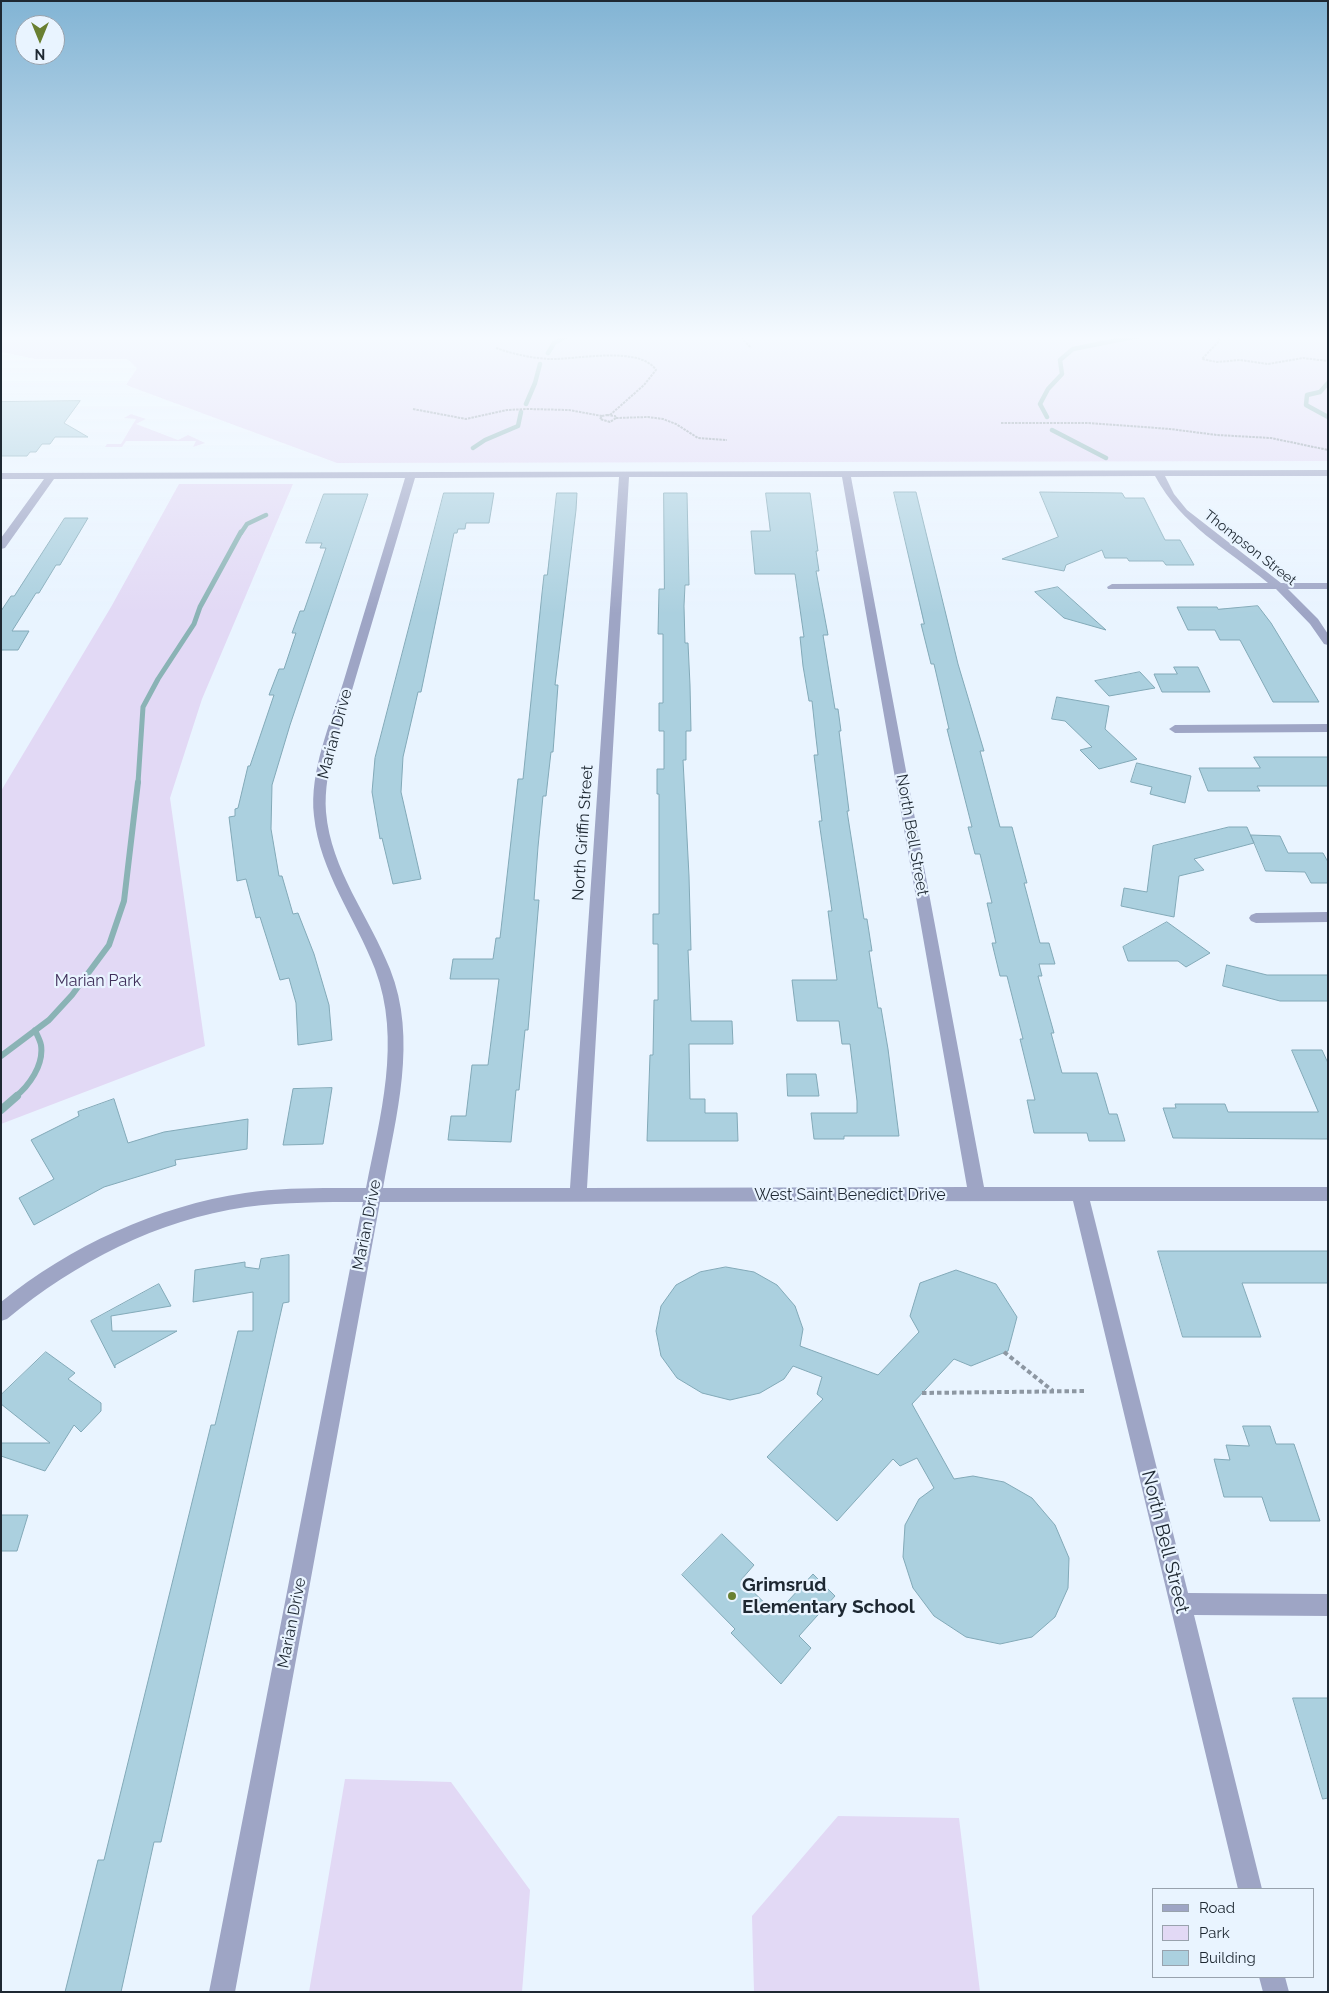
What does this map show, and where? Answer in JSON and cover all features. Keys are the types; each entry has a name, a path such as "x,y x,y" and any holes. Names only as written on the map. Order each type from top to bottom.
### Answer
{"street":[{"name":"Thompson Street","path":"1158,473 1170,495 1184,512 1278,586 1306,611 1328,642"},
{"path":"1,476 1328,473"},
{"name":"North Griffin Street","path":"578,1195 624,474"},
{"name":"North Bell Street","path":"846,474 977,1195"},
{"name":"Marian Drive","path":"222,1992 392,1095 396,1042 394,1017 383,972 329,855 320,815 320,794 328,751 411,475"},
{"path":"1,546 51,476"},
{"path":"1112,587 1328,586"},
{"path":"1175,729 1328,728"},
{"path":"1256,918 1328,917"},
{"name":"West Saint Benedict Drive","path":"1,1313 72,1263 106,1244 185,1214 226,1203 267,1198 305,1195 1328,1194"},
{"name":"North Bell Street","path":"1080,1195 1250,1888"},
{"path":"1180,1604 1328,1606"},
{"path":"1272,1978 1276,1992"}],"path":[{"path":"682,428 698,438 727,440"},
{"path":"1157,428 1217,435 1271,438 1328,450"},
{"path":"1004,1352 1054,1392"},
{"path":"922,1393 1087,1391"}],"green space":[{"path":"131,428 147,428 178,440 188,435 205,443 193,447 196,441 126,441 122,447 105,447 107,444 121,444"},
{"path":"242,428 1328,428 1328,461 337,463"},
{"name":"Marian Park","path":"179,484 293,484 202,699 170,798 205,1046 1,1124 1,791 111,607"},
{"path":"345,1779 451,1782 530,1890 522,1992 309,1992"},
{"path":"838,1816 959,1818 980,1992 754,1992 752,1916"}],"building":[{"path":"1,428 73,428 88,437 55,437 50,444 42,444 36,452 30,452 27,456 1,456"},
{"path":"894,492 916,492 958,664 984,751 980,751 1000,827 1012,827 1040,943 1049,943 1055,964 1039,964 1042,976 1038,976 1054,1033 1051,1033 1062,1073 1097,1073 1109,1114 1117,1114 1125,1141 1089,1141 1087,1133 1034,1133 1027,1100 1035,1100 1020,1039 1023,1039 1007,976 1000,976 992,943 996,943 987,903 992,903 980,854 975,854 968,827 972,827 947,729 949,729 934,664 931,664 921,624 924,624"},
{"path":"1040,492 1122,493 1125,498 1144,498 1165,540 1180,540 1194,565 1166,565 1163,561 1129,561 1127,558 1105,558 1102,550 1066,565 1064,571 1002,559 1058,537"},
{"path":"444,493 494,493 489,523 466,523 465,529 458,529 457,533 454,533 421,692 418,692 403,757 401,792 421,879 393,884 382,838 380,839 372,792 375,758"},
{"path":"557,493 577,493 576,510 555,685 558,685 553,752 551,752 546,796 543,796 538,847 534,900 539,900 528,1030 525,1030 511,1142 448,1140 451,1116 466,1116 472,1065 488,1065 499,979 450,979 453,959 493,959 496,938 500,938 518,779 523,779 544,575 547,575"},
{"path":"664,493 687,493 689,585 685,585 684,606 685,643 688,643 691,731 686,731 686,760 683,760 689,876 691,950 688,950 691,1021 732,1021 733,1044 689,1044 690,1099 705,1099 705,1113 737,1113 738,1141 647,1141 650,1055 653,1055 654,1000 658,1000 658,944 653,944 653,914 659,914 659,794 657,794 657,769 664,769 664,731 659,731 659,703 663,703 663,634 658,634 659,589 664,589"},
{"path":"766,493 810,493 818,551 816,551 819,571 816,571 828,635 823,635 835,709 838,709 841,731 839,731 849,811 847,811 864,919 867,919 872,951 869,951 878,1008 881,1008 888,1049 899,1136 844,1136 844,1139 814,1139 811,1113 857,1113 857,1101 850,1044 842,1044 839,1021 797,1021 792,980 837,980 828,911 832,911 819,821 822,821 814,755 818,755 812,701 809,701 803,666 800,637 804,637 795,574 755,574 751,531 770,531"},
{"path":"324,494 368,494 290,725 272,785 271,829 279,876 282,876 293,914 298,913 314,954 329,1005 332,1040 298,1045 296,1003 289,978 280,980 260,917 256,918 246,879 237,881 229,817 235,816 235,809 238,808 248,766 250,766 274,695 269,695 279,669 284,669 296,633 292,633 300,611 304,611 326,548 320,548 322,543 306,543"},
{"path":"65,518 88,518 60,565 56,565 12,631 29,631 18,650 1,650 1,611 11,596 14,596"},
{"path":"1058,587 1106,630 1064,618 1035,592"},
{"path":"1258,606 1271,623 1319,702 1273,702 1240,640 1220,640 1215,630 1188,630 1177,607 1217,607 1218,609"},
{"path":"1174,667 1198,667 1210,692 1162,692 1154,674 1177,674"},
{"path":"1140,672 1155,688 1109,696 1095,681"},
{"path":"1057,697 1109,706 1105,729 1137,759 1099,769 1080,750 1092,747 1065,721 1052,719"},
{"path":"1254,757 1328,757 1328,786 1257,786 1260,791 1208,791 1199,768 1260,768"},
{"path":"1137,763 1191,776 1185,803 1150,794 1152,787 1131,782"},
{"path":"1229,827 1247,827 1254,843 1194,859 1204,870 1179,876 1174,917 1121,906 1124,888 1147,892 1153,846"},
{"path":"1251,835 1280,836 1288,853 1323,853 1328,862 1328,883 1311,883 1305,872 1266,871"},
{"path":"1167,922 1210,953 1186,967 1178,961 1128,961 1123,947"},
{"path":"1227,965 1267,975 1328,975 1328,1001 1280,1001 1223,986"},
{"path":"1292,1050 1322,1050 1328,1063 1328,1139 1173,1138 1163,1108 1176,1108 1175,1104 1225,1104 1228,1112 1318,1112"},
{"path":"787,1074 816,1074 819,1096 788,1096"},
{"path":"332,1088 323,1144 283,1145 293,1089"},
{"path":"114,1099 128,1143 164,1132 248,1119 247,1149 175,1160 176,1165 104,1187 34,1225 19,1198 54,1179 31,1140 79,1116 78,1112"},
{"path":"1158,1251 1328,1251 1328,1283 1242,1283 1261,1337 1183,1337"},
{"path":"289,1255 289,1302 283,1303 161,1842 154,1842 121,1992 65,1992 98,1860 104,1860 211,1425 215,1425 238,1331 253,1331 253,1292 193,1302 195,1270 245,1262 245,1267 259,1269 261,1259"},
{"path":"726,1267 754,1272 777,1285 795,1306 803,1329 800,1346 878,1375 919,1332 910,1316 920,1283 956,1270 996,1284 1017,1317 1008,1351 971,1366 954,1359 912,1404 954,1479 973,1476 1004,1482 1032,1498 1055,1525 1069,1558 1068,1588 1055,1617 1032,1637 1000,1644 966,1637 934,1616 913,1588 903,1557 905,1525 919,1499 934,1488 917,1458 900,1466 893,1459 837,1521 767,1457 823,1399 817,1394 822,1377 793,1366 784,1379 760,1393 730,1400 702,1393 677,1378 661,1356 656,1331 661,1306 676,1285 700,1272"},
{"path":"159,1284 171,1306 111,1316 112,1331 177,1331 115,1365 115,1368 91,1321"},
{"path":"46,1352 75,1373 68,1379 101,1403 101,1411 81,1432 74,1425 45,1471 1,1456 1,1443 50,1443 1,1404 1,1395"},
{"path":"1243,1426 1270,1426 1276,1444 1294,1444 1320,1521 1270,1521 1262,1497 1224,1497 1214,1459 1230,1460 1226,1445 1249,1446"},
{"path":"1,1515 28,1515 17,1551 1,1551"},
{"path":"722,1534 754,1565 741,1580 776,1614 813,1574 835,1596 799,1636 811,1648 781,1684 731,1633 735,1629 682,1575"},
{"path":"1293,1698 1328,1698 1328,1798 1323,1799"}],"waterway":[{"path":"473,448 485,440 513,428"},
{"path":"1052,430 1106,458"},
{"path":"241,533 247,524 266,515"},
{"path":"138,783 143,707 158,679 194,624 200,607 241,532"},
{"path":"35,1030 49,1020 72,995 109,945 124,901 138,782"},
{"path":"1,1056 35,1030"},
{"path":"15,1097 30,1081 38,1067 41,1045 35,1030"},
{"path":"1,1110 17,1096"}],"place":[{"name":"Grimsrud Elementary School","path":"732,1596"}]}
